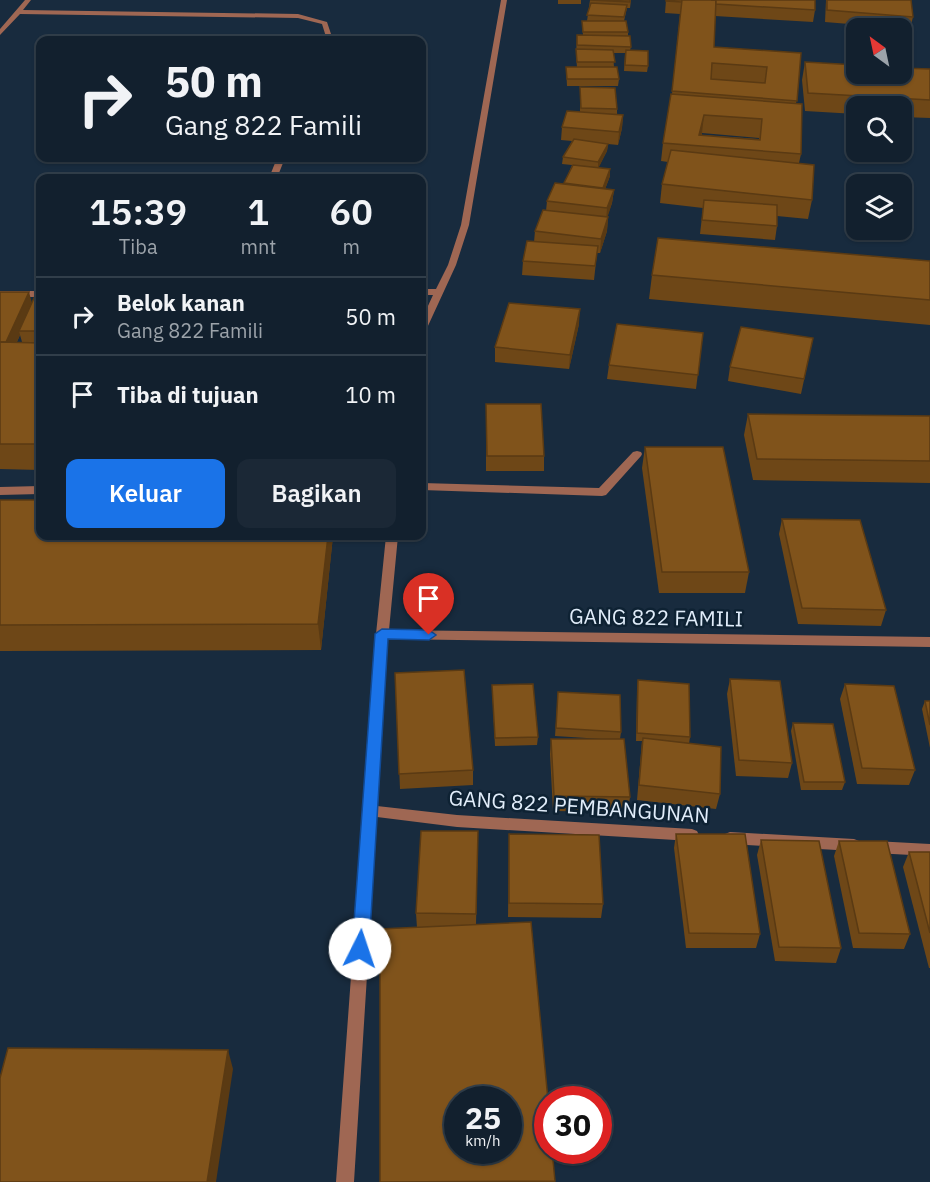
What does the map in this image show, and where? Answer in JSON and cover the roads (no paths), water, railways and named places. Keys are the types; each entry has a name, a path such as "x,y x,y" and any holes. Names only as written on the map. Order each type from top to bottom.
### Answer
{"street":[{"path":"0,33 28,0"},
{"path":"426,320 452,266 465,225 504,0"},
{"path":"18,12 298,16 325,23 329,36"},
{"path":"426,292 439,292"},
{"path":"0,294 36,294"},
{"path":"426,487 602,492 637,453"},
{"path":"0,491 36,490"},
{"path":"345,1182 382,634 392,540"},
{"name":"GANG 822 FAMILI","path":"382,634 930,642"},
{"name":"GANG 822 PEMBANGUNAN","path":"370,811 457,821 930,850"}]}
